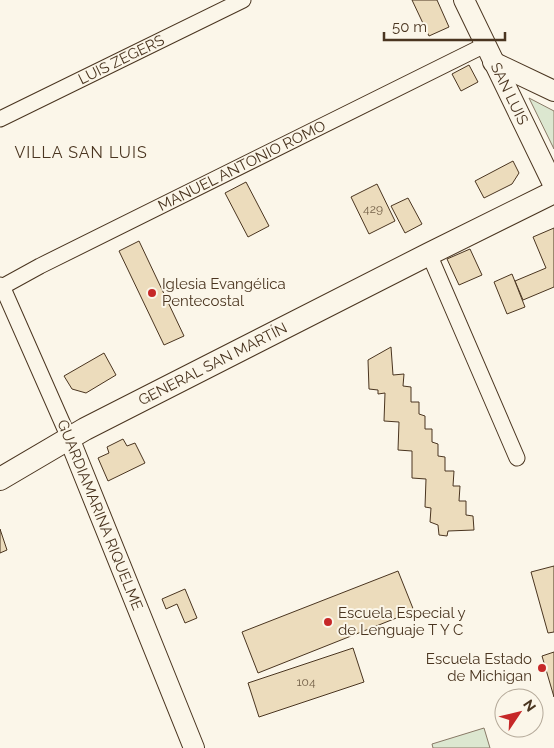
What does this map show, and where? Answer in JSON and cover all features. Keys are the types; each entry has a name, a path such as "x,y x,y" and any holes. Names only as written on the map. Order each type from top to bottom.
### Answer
{"main road":[{"name":"GENERAL SAN MARTÍN","path":"0,479 69,438 554,192"}],"street":[{"name":"LUIS ZEGERS","path":"0,119 243,0"},
{"name":"SAN LUIS","path":"464,0 554,186"},
{"path":"489,53 554,91"},
{"name":"MANUEL ANTONIO ROMO","path":"1,286 489,53"},
{"path":"429,254 518,458"},
{"name":"GUARDIAMARINA RIQUELME","path":"1,286 69,438 194,748"}],"green space":[{"path":"529,98 554,111 554,149"},
{"path":"484,728 490,748 433,748 432,744"}],"building":[{"path":"412,0 437,0 449,27 429,36"},
{"path":"469,65 478,82 461,91 452,74"},
{"path":"513,161 519,173 512,184 484,198 475,181"},
{"path":"246,182 269,226 248,237 225,193"},
{"path":"377,184 395,221 369,234 351,197"},
{"path":"408,198 422,224 405,233 391,206"},
{"path":"554,228 554,287 523,300 515,281 546,268 533,237"},
{"name":"Iglesia Evangélica Pentecostal","path":"139,241 184,336 164,345 119,251"},
{"path":"470,249 482,275 459,285 447,259"},
{"path":"512,274 525,307 507,314 494,282"},
{"path":"391,347 393,375 404,374 403,386 411,387 411,402 419,402 419,414 425,416 425,429 432,429 432,442 438,444 438,456 445,457 445,471 454,471 453,486 460,486 459,501 466,501 466,515 473,516 474,530 448,531 447,536 439,535 438,525 430,522 431,508 425,507 426,479 412,478 412,451 398,450 399,422 384,421 385,393 378,394 378,390 369,389 368,360"},
{"path":"104,353 116,375 86,393 72,389 64,376"},
{"path":"123,439 127,446 135,443 145,463 108,481 98,458 109,453 107,447"},
{"path":"0,529 7,550 0,553"},
{"path":"554,566 554,632 548,633 531,572"},
{"name":"Escuela Especial y de Lenguaje T Y C","path":"398,571 414,611 258,673 242,632"},
{"path":"185,589 197,618 185,623 177,604 166,609 162,599"},
{"path":"353,648 364,682 259,717 248,683"},
{"path":"554,652 554,697 542,656"}],"place":[{"name":"Iglesia Evangélica Pentecostal","path":"152,293"},
{"name":"Escuela Especial y de Lenguaje T Y C","path":"328,622"},
{"name":"Escuela Estado de Michigan","path":"542,668"}],"district":[{"name":"VILLA SAN LUIS","path":"81,152"}]}
